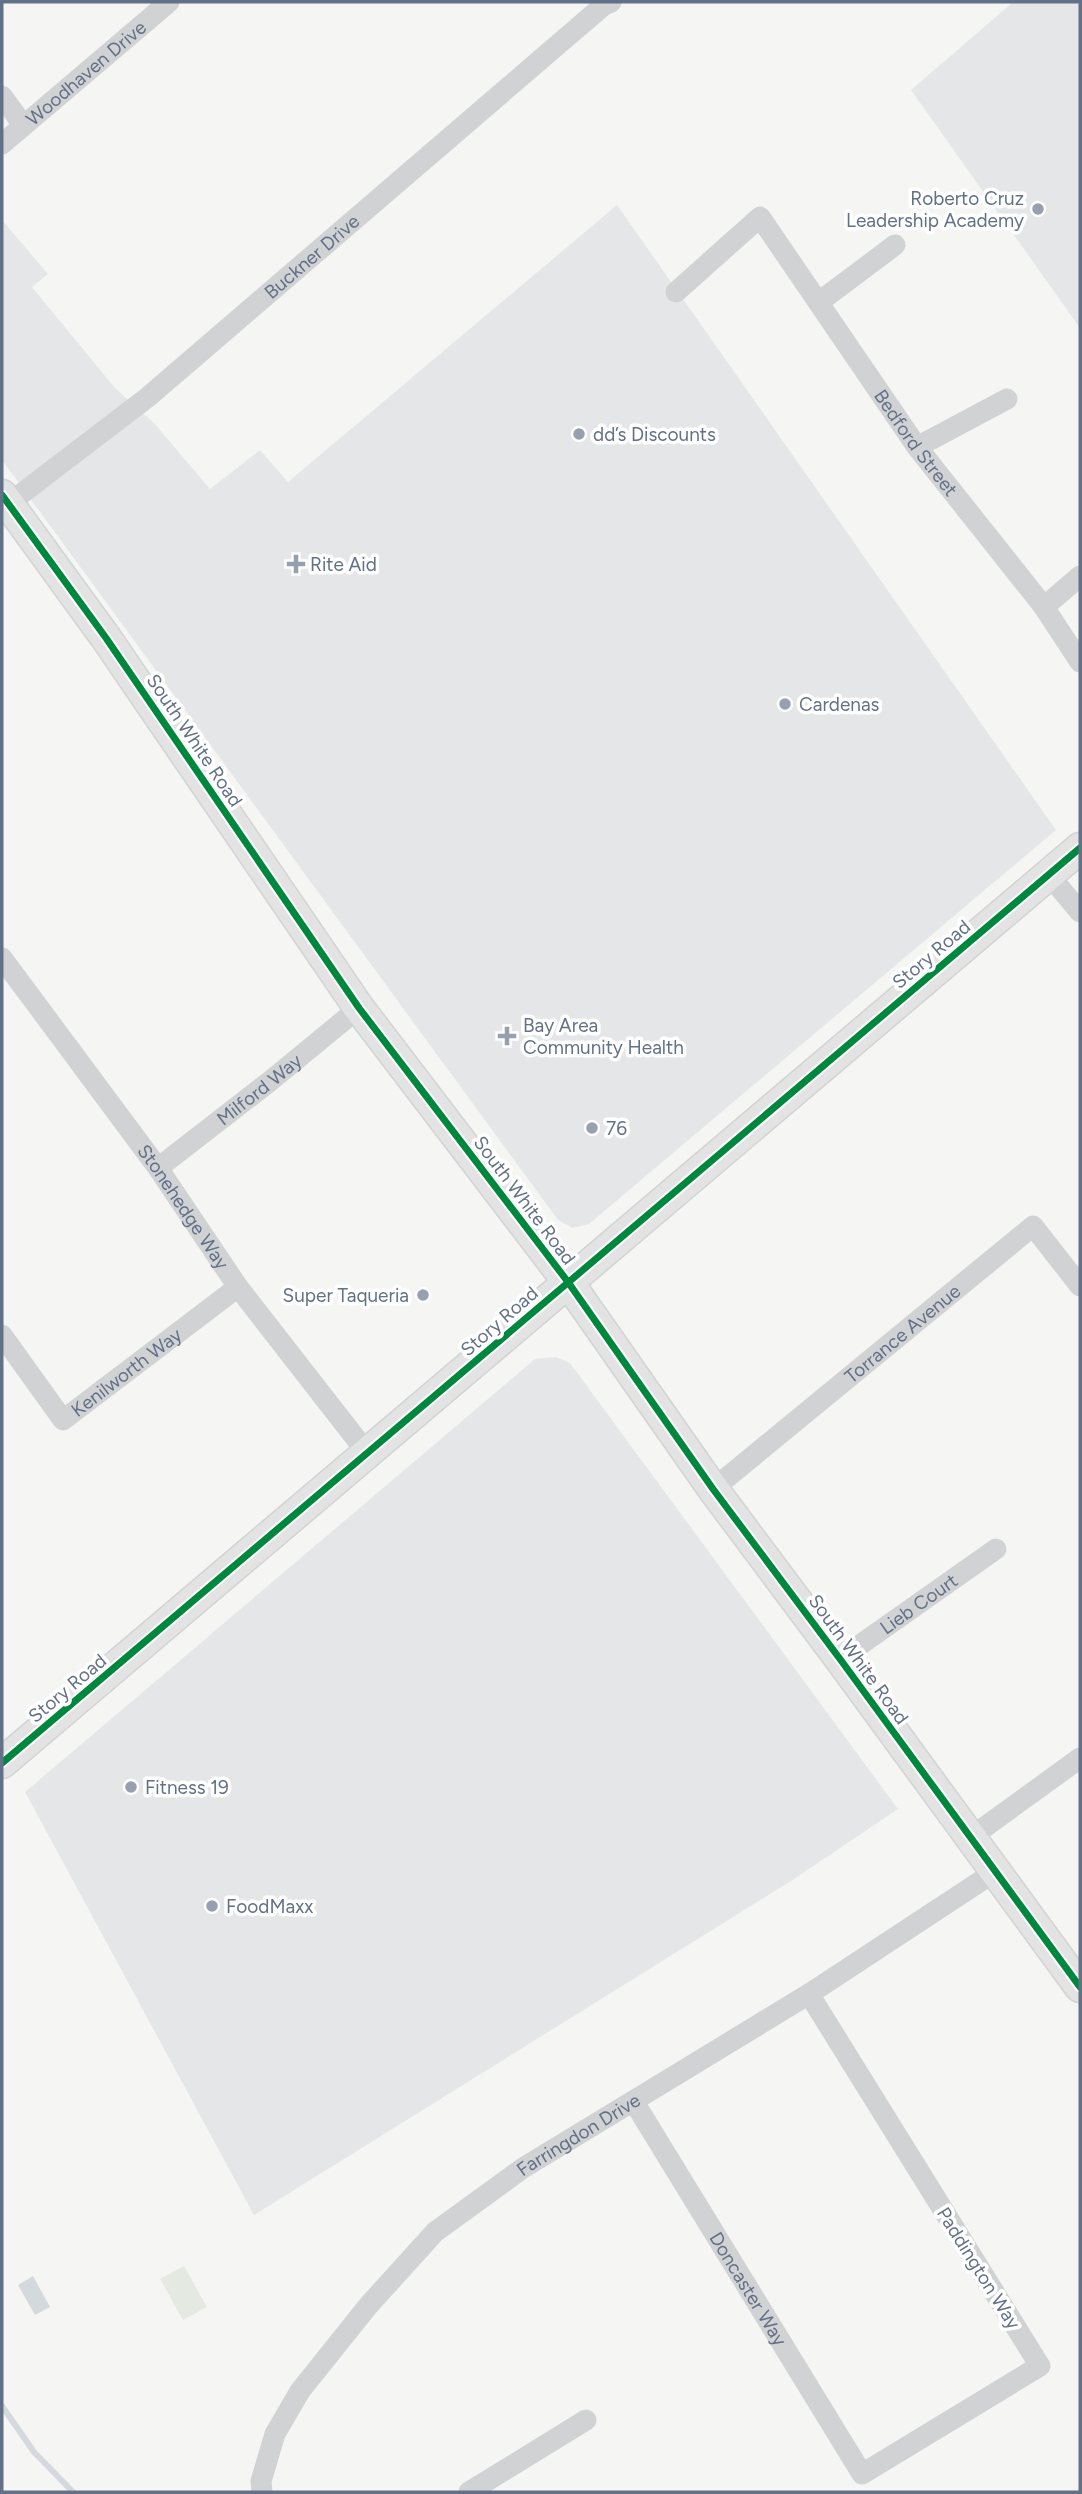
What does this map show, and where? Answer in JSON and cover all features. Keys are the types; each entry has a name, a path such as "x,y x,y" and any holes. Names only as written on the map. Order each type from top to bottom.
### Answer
{"main road":[{"name":"South White Road","path":"5,499 106,638 359,1008 568,1282 713,1489 1080,1987"},
{"name":"Story Road","path":"2,1763 1080,848"}],"street":[{"name":"Woodhaven Drive","path":"2,144 169,2"},
{"name":"Buckner Drive","path":"5,499 148,397 593,14 611,2"},
{"path":"2,96 23,125"},
{"name":"Bedford Street","path":"676,292 760,217 916,447 1044,607 1080,662"},
{"path":"819,302 895,245"},
{"path":"916,447 1006,399"},
{"path":"1044,607 1080,576"},
{"path":"1049,875 1080,912"},
{"name":"Stonehedge Way","path":"2,958 158,1168 237,1287 368,1454"},
{"name":"Milford Way","path":"158,1168 359,1008"},
{"name":"Torrance Avenue","path":"713,1489 1033,1226 1080,1286"},
{"name":"Kenilworth Way","path":"2,1335 63,1420 237,1287"},
{"name":"Lieb Court","path":"840,1659 996,1549"},
{"path":"971,1837 1080,1758"},
{"name":"Farringdon Drive","path":"262,2492 261,2481 275,2434 300,2391 368,2306 435,2232 523,2168 809,1994 996,1871"},
{"name":"Paddington Way","path":"809,1994 1040,2366 862,2474"},
{"name":"Doncaster Way","path":"634,2102 862,2474"},
{"path":"469,2492 586,2420"}],"shaded area":[{"name":"Roberto Cruz Leadership Academy","path":"1013,2 1080,2 1080,328 911,90"},
{"path":"617,205 1056,830 589,1224 573,1228 558,1220 2,460 2,220 48,274 32,287 115,388 154,423 210,489 260,450 288,482"},
{"path":"556,1357 570,1363 898,1809 791,1881 254,2215 25,1792 535,1359"},
{"path":"184,2266 207,2307 183,2320 160,2279"},
{"path":"33,2276 50,2307 35,2315 18,2285"}],"waterway":[{"path":"2,2406 34,2452 73,2492"}],"cycle path":[{"path":"2,495 106,638 359,1008 568,1282 713,1489 1080,1987"},
{"path":"2,1763 1080,848"}],"place":[{"name":"Roberto Cruz Leadership Academy","path":"1038,209"},
{"name":"dd’s Discounts","path":"579,434"},
{"name":"Rite Aid","path":"296,564"},
{"name":"Cardenas","path":"785,704"},
{"name":"Bay Area Community Health","path":"507,1036"},
{"name":"76","path":"592,1128"},
{"name":"Super Taqueria","path":"423,1295"},
{"name":"Fitness 19","path":"131,1787"},
{"name":"FoodMaxx","path":"212,1906"}]}
